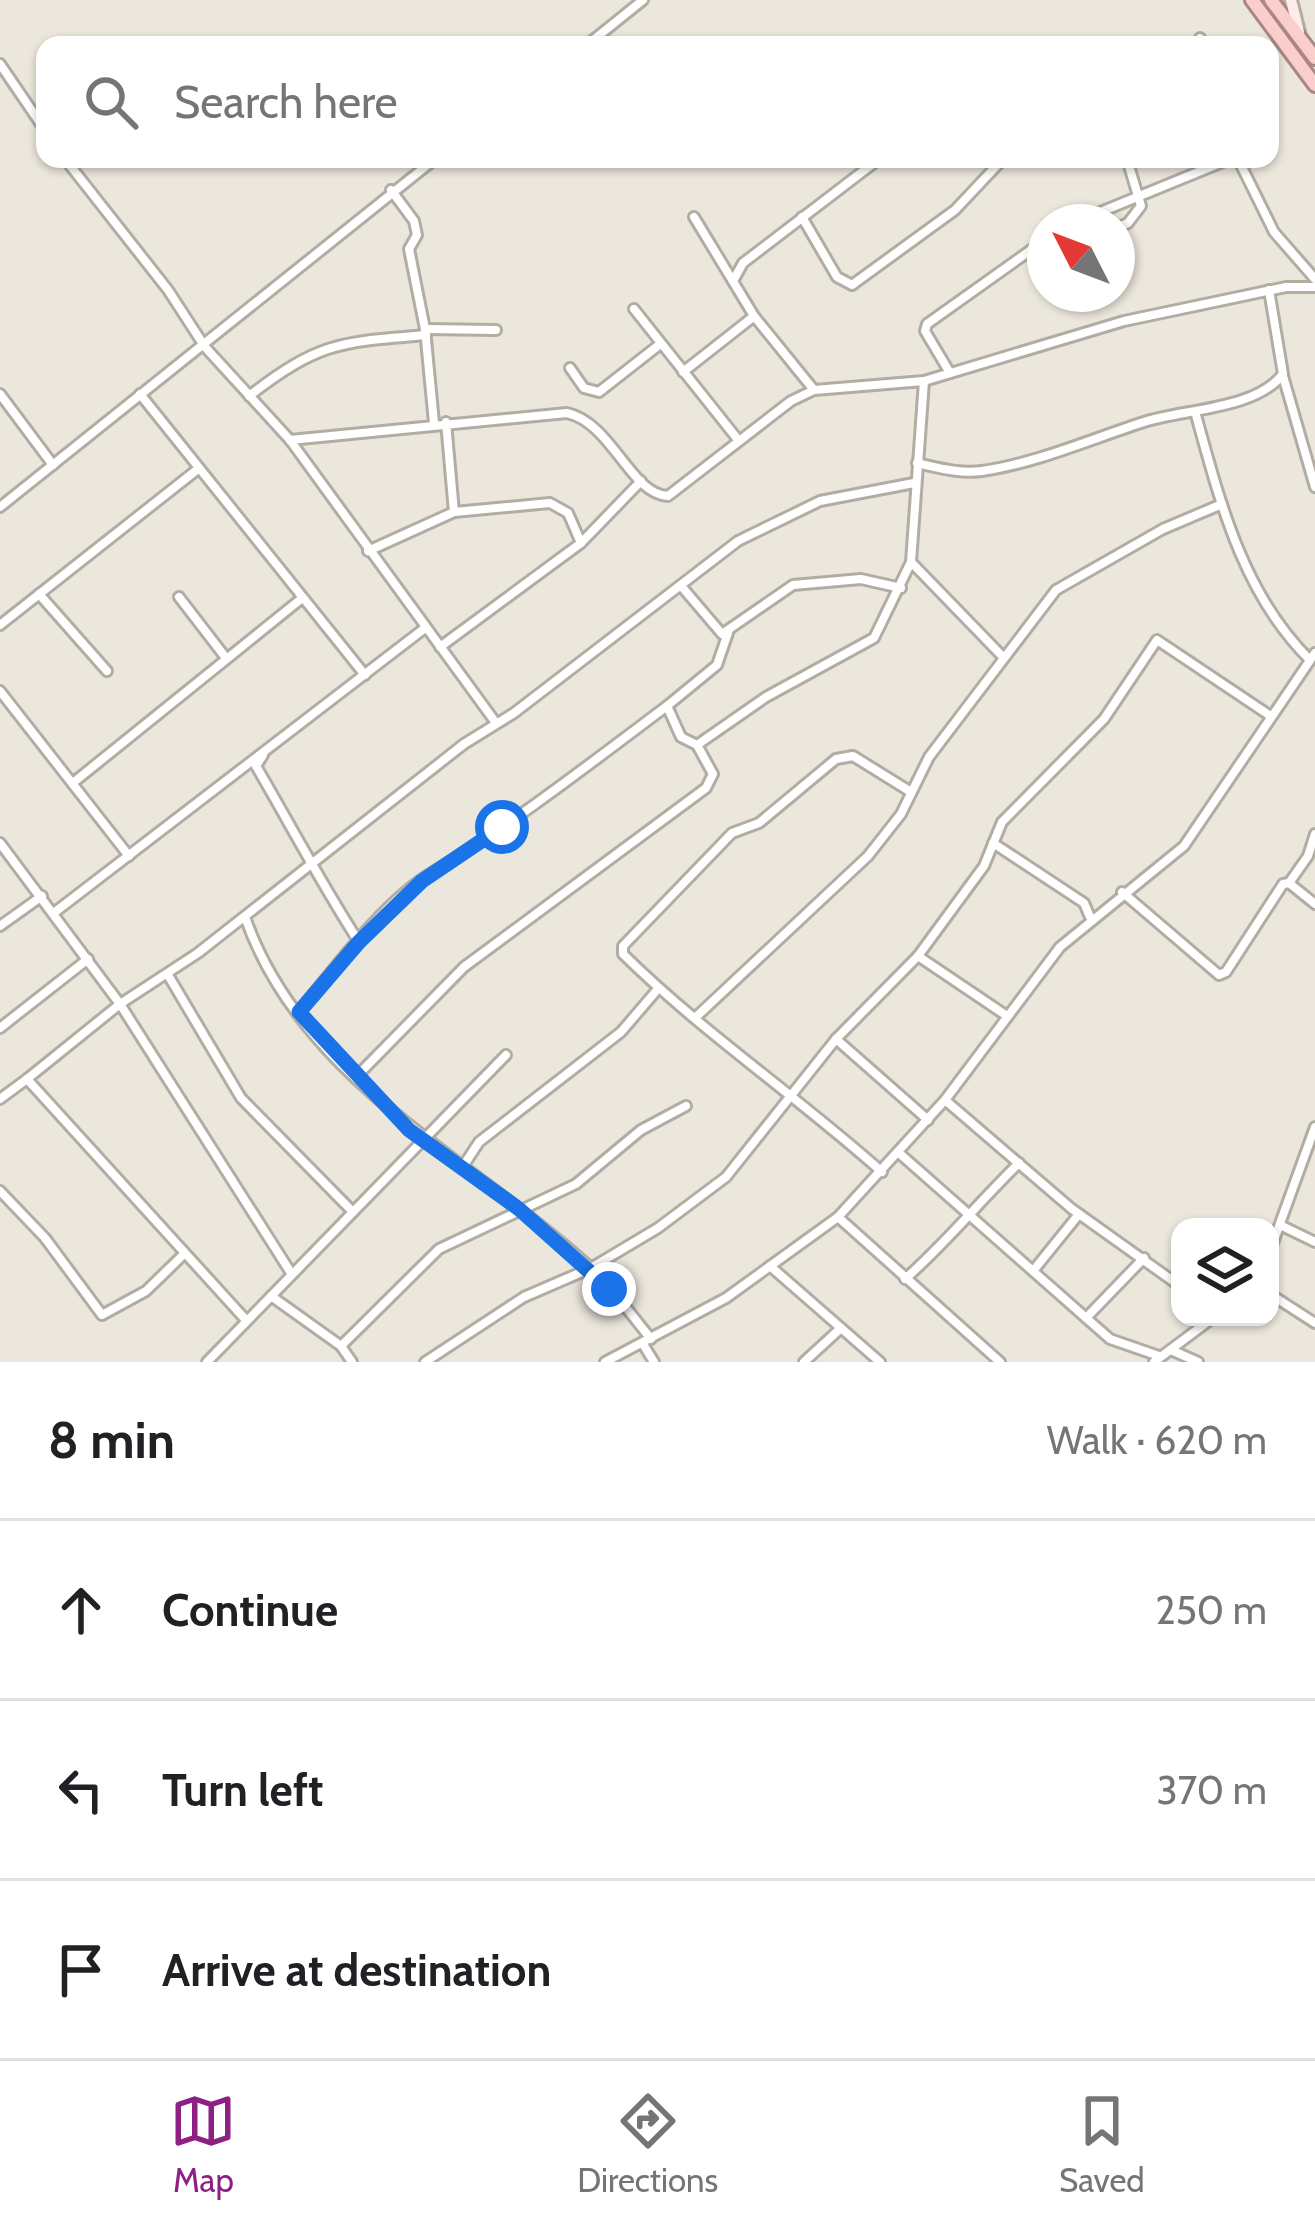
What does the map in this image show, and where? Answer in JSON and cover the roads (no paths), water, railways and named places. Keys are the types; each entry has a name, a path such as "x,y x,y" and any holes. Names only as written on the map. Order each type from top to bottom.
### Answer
{"highway":[{"path":"1252,0 1279,36"},
{"path":"1271,0 1315,58"},
{"path":"1279,36 1315,85"}],"main road":[{"path":"1291,0 1299,32"}],"street":[{"path":"598,36 643,0"},
{"path":"2,71 36,118"},
{"path":"72,168 168,290 205,347 290,440 496,723"},
{"path":"0,508 422,168"},
{"path":"733,282 743,263 867,168"},
{"path":"990,168 993,171"},
{"path":"802,218 837,278 852,285 955,210 996,168"},
{"path":"1130,168 1141,195 1135,216"},
{"path":"1119,204 1211,168"},
{"path":"1239,168 1274,232 1315,283"},
{"path":"392,190 414,221 417,235 410,249 426,332 434,423"},
{"path":"694,217 754,316 814,390"},
{"path":"950,373 926,331 928,324 1027,253"},
{"path":"290,440 446,422 578,416 596,427 652,493 668,496 791,401 814,390 924,381 1124,321 1315,283"},
{"path":"1268,290 1283,374 1315,487"},
{"path":"634,309 739,441"},
{"path":"683,372 754,316"},
{"path":"249,396 297,358 334,342 496,330"},
{"path":"569,368 584,388 598,392 659,344"},
{"path":"917,463 957,472 1003,467 1149,419 1196,415 1272,385 1283,374"},
{"path":"697,746 766,697 874,638 910,562 924,381"},
{"path":"0,394 53,465"},
{"path":"140,394 364,675"},
{"path":"605,1362 770,1266 838,1217 945,1100 1060,947 1121,892 1184,846 1312,656 1278,626 1222,504 1196,415"},
{"path":"446,422 454,512"},
{"path":"0,625 198,470"},
{"path":"440,647 581,543 640,481"},
{"path":"0,1099 120,1004 168,975 763,526 820,501 914,483"},
{"path":"368,551 425,521 454,512 557,503 568,513 581,543"},
{"path":"696,1017 868,856 929,757 1056,590 1078,574 1222,504"},
{"path":"910,562 1004,658"},
{"path":"299,1012 359,942 432,872 481,844 667,706 717,665 728,633 775,593 793,585 861,579 901,587"},
{"path":"682,587 716,629 728,633"},
{"path":"39,594 106,671"},
{"path":"178,597 226,658"},
{"path":"74,782 302,598"},
{"path":"55,912 425,628"},
{"path":"425,1362 524,1297 591,1268 710,1192 836,1039 918,956 956,909 1002,822 1104,718 1157,640 1269,716"},
{"path":"0,691 129,856"},
{"path":"357,1076 464,967 706,788 712,774 697,746 681,737 667,706"},
{"path":"268,749 256,766 359,942"},
{"path":"882,1172 793,1093 657,991 623,954 623,946 732,833 759,823 847,756 911,792"},
{"path":"1121,892 1219,975 1226,972 1279,889 1308,856 1315,834"},
{"path":"0,843 120,1004 291,1273"},
{"path":"993,843 1084,903 1090,918"},
{"path":"1289,883 1315,904"},
{"path":"0,926 42,896"},
{"path":"245,917 268,970 357,1076 422,1140 591,1268 647,1341 654,1362"},
{"path":"918,956 1007,1016"},
{"path":"0,1028 88,959"},
{"path":"168,975 242,1098 353,1212"},
{"path":"462,1168 479,1142 621,1032 657,991"},
{"path":"836,1039 928,1120"},
{"path":"207,1362 506,1055"},
{"path":"27,1079 245,1319"},
{"path":"945,1100 1079,1214 1171,1279"},
{"path":"341,1346 439,1249 576,1184 641,1130 686,1106"},
{"path":"1315,1127 1280,1226 1315,1242"},
{"path":"899,1153 1110,1339 1156,1359 1203,1326"},
{"path":"905,1279 950,1239 970,1211 1018,1163"},
{"path":"0,1191 45,1238 102,1315 146,1291 184,1254"},
{"path":"1033,1271 1079,1214"},
{"path":"838,1217 1000,1362"},
{"path":"1086,1318 1144,1258"},
{"path":"770,1266 880,1362"},
{"path":"271,1296 341,1346 352,1362"},
{"path":"1279,1300 1315,1323"},
{"path":"804,1362 841,1328"},
{"path":"1172,1350 1198,1362"}]}
